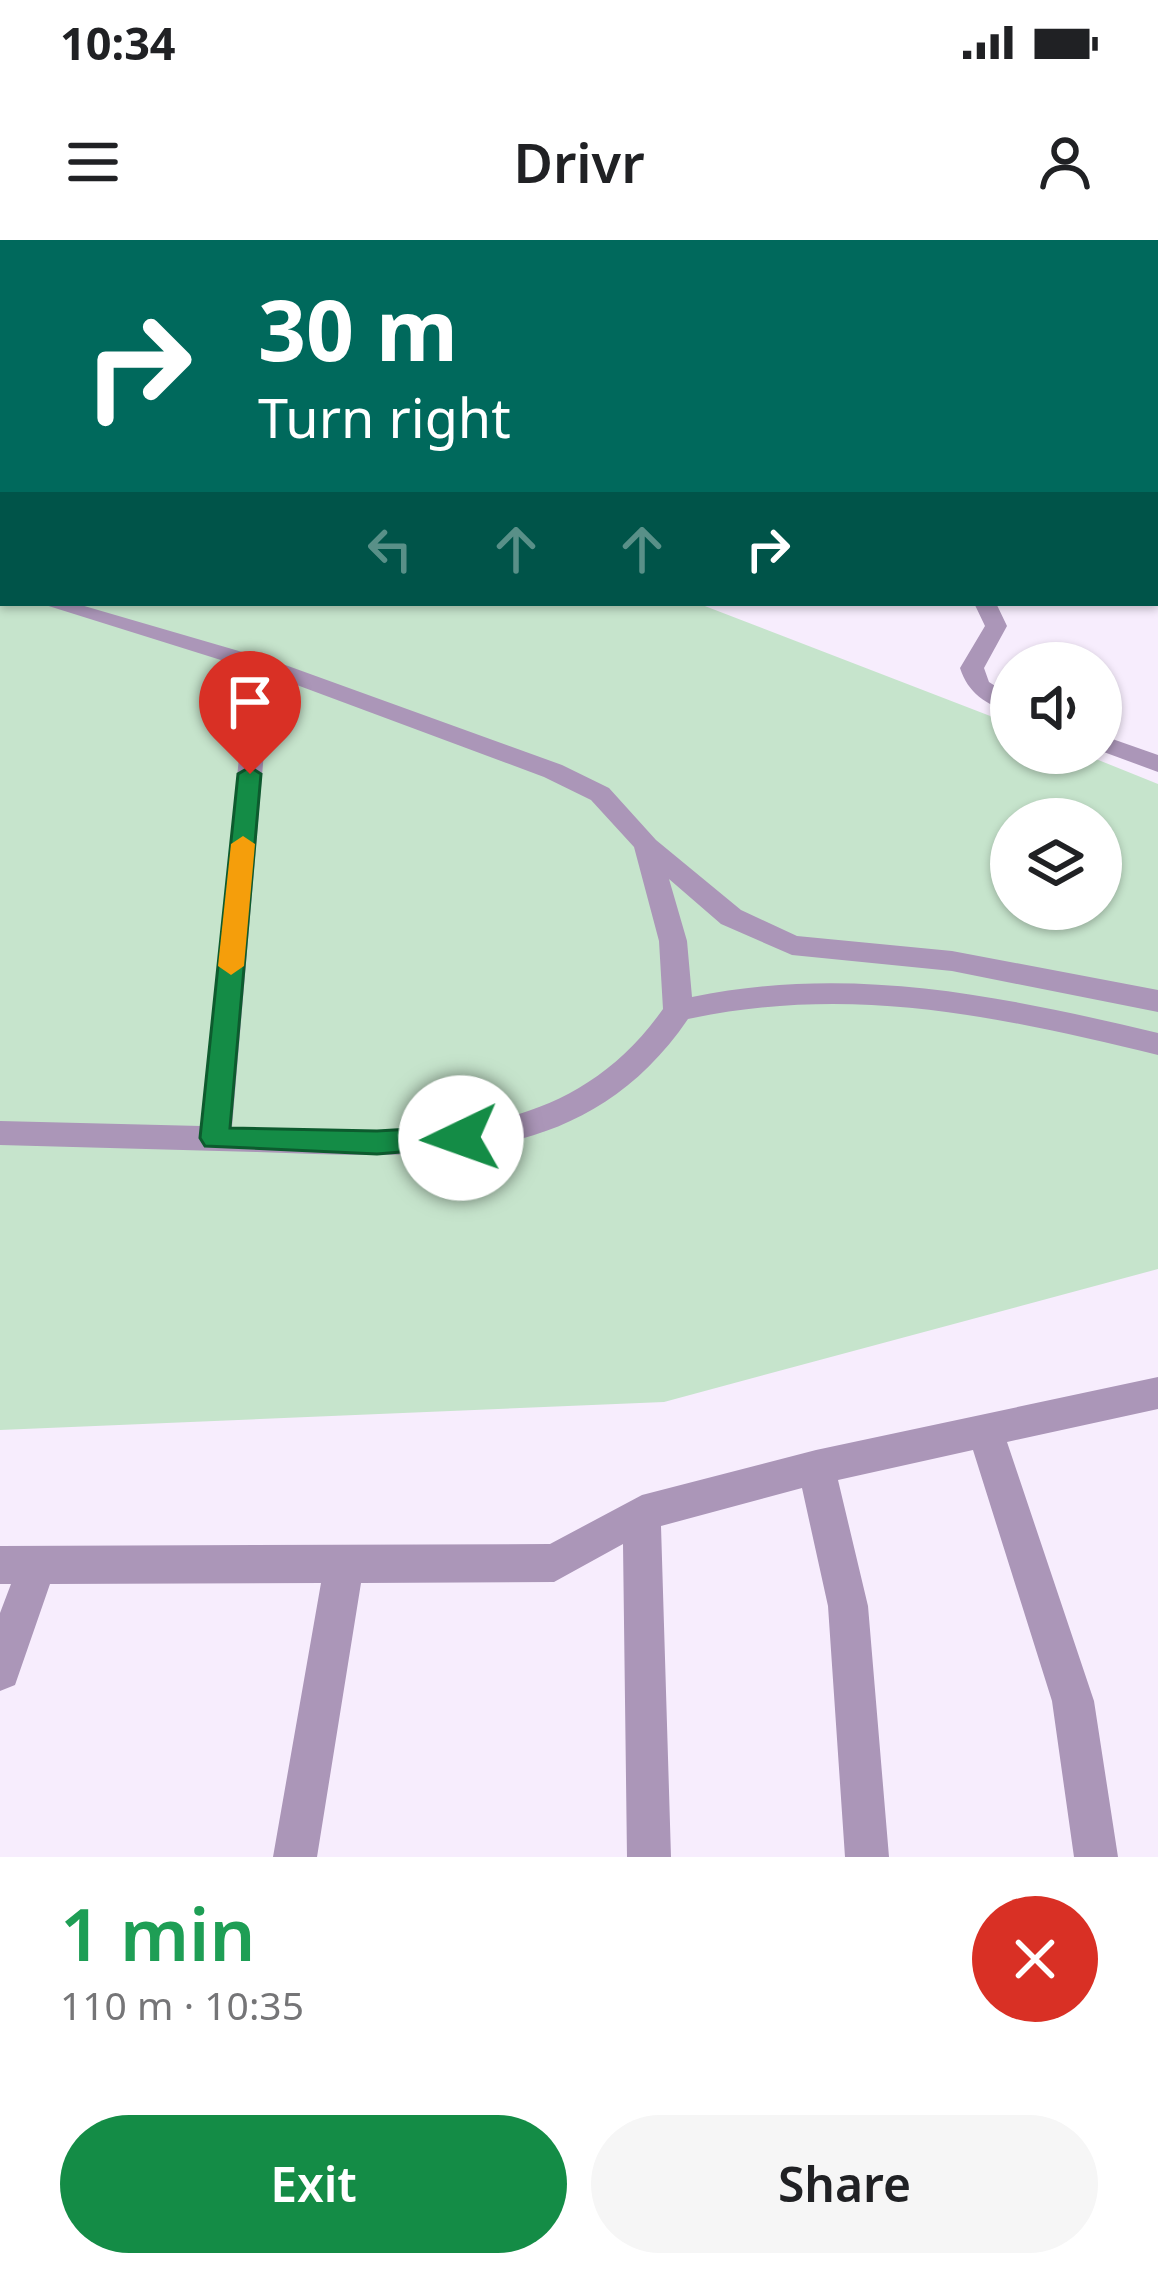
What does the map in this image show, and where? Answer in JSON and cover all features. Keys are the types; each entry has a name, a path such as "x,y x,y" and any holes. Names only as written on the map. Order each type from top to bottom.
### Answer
{"street":[{"path":"60,606 269,667 553,771 600,794 647,846 731,917 792,945 952,961 1158,1001"},
{"path":"987,606 996,626 972,668 974,678 990,695"},
{"path":"215,1138 254,729 269,667"},
{"path":"1122,750 1158,764"},
{"path":"647,846 673,941 678,1010"},
{"path":"0,1133 377,1142 461,1138 519,1127 570,1109 641,1057 678,1010 792,988 909,992 1158,1044"},
{"path":"0,1670 18,1565 554,1563 642,1514 816,1467 1158,1393"},
{"path":"985,1431 1073,1701 1096,1857"},
{"path":"816,1467 848,1606 867,1857"},
{"path":"642,1514 649,1857"},
{"path":"295,1857 344,1564"}],"green space":[{"path":"0,606 705,606 990,716 990,774 1122,774 1122,770 1158,784 1158,1269 664,1402 0,1430"}],"slow traffic":[{"path":"231,966 243,844"}],"route":[{"path":"250,774 215,1138 377,1142 461,1138"}]}
